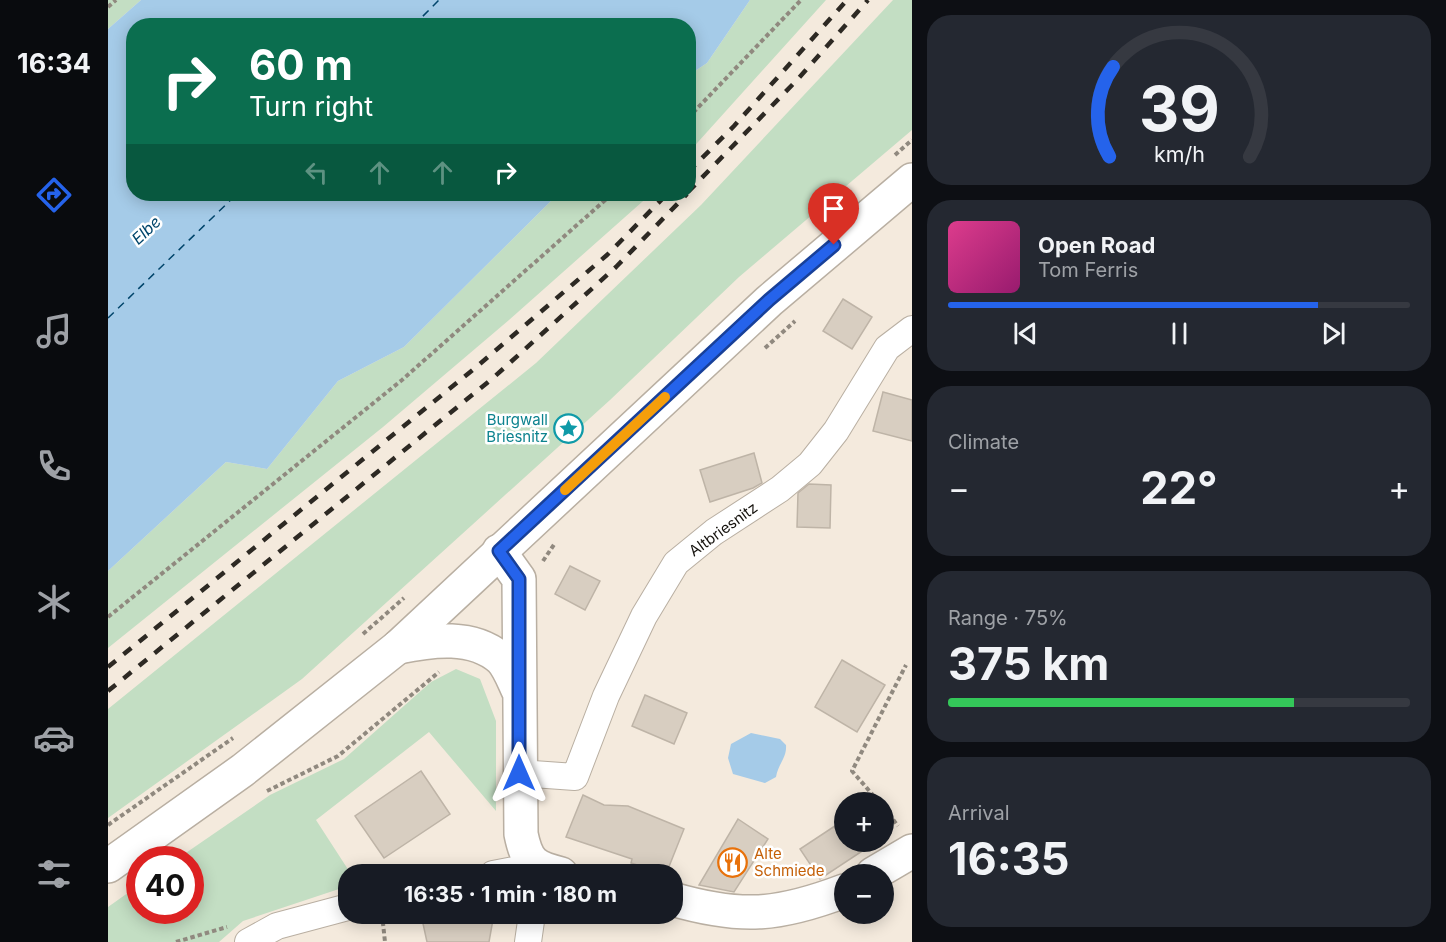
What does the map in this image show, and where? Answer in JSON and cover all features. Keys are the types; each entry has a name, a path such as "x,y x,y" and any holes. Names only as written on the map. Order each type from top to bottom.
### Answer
{"main road":[{"path":"108,866 243,770 398,647 769,300 912,180"},
{"path":"499,551 519,579 520,834 527,857 535,864"},
{"path":"398,647 432,640 466,642 480,647 502,660 519,692"},
{"path":"890,864 912,851"},
{"path":"683,902 729,912 754,914 810,904 834,895"}],"street":[{"name":"Altbriesnitz","path":"519,773 574,777 606,696 634,636 676,563 714,532 780,489 810,464 836,431 887,348 912,329"},
{"path":"242,933 338,910"},
{"path":"528,942 531,924"}],"path":[{"path":"108,7 116,0"},
{"path":"696,110 801,0"},
{"path":"108,617 402,380 604,201"},
{"path":"757,356 800,316"},
{"path":"542,563 556,542"},
{"path":"360,637 412,590"},
{"path":"870,792 852,771 906,665"},
{"path":"257,798 339,756 443,669"},
{"path":"416,686 422,686"},
{"path":"363,728 367,733"},
{"path":"108,825 241,732"},
{"path":"383,924 386,942"},
{"path":"176,942 242,933"}],"green space":[{"path":"108,0 141,0 108,29"},
{"path":"750,0 826,0 696,144 696,70 707,63"},
{"path":"893,0 912,0 912,130 739,277 610,400 302,679 108,818 108,709 536,363 701,205"},
{"path":"551,201 643,201 509,320 383,427 108,648 108,571 226,462 267,469 338,381 404,347"},
{"path":"456,669 480,679 496,721 496,811 429,732 316,820 345,864 338,864 338,889 243,921 219,942 108,942 108,907 126,894 126,924 204,924 204,846 196,846 270,795 344,759 431,682"}],"water":[{"name":"Elbe","path":"141,0 750,0 707,63 696,70 696,18 126,18 126,201 551,201 404,347 338,381 267,469 226,462 108,571 108,29"},
{"path":"751,733 780,739 786,745 776,777 765,783 733,774 728,758 731,744"}],"building":[{"path":"843,299 872,317 852,349 823,331"},
{"path":"883,392 912,400 912,441 873,431"},
{"path":"754,453 762,483 710,502 700,470"},
{"path":"809,484 831,485 830,528 797,527 798,493"},
{"path":"570,566 600,581 585,610 555,594"},
{"path":"842,660 885,685 857,732 815,707"},
{"path":"645,695 687,713 674,744 632,726"},
{"path":"421,771 450,814 384,858 355,816"},
{"path":"583,795 604,805 628,806 684,829 670,864 634,864 631,863 632,859 566,837"},
{"name":"Alte Schmiede","path":"738,819 768,839 734,892 699,885"},
{"path":"834,827 834,852 861,852 843,864 834,864 834,870 820,879 800,849"},
{"path":"423,924 492,924 489,942 427,942"}],"ferry route":[{"path":"421,18 439,0"},
{"path":"108,318 230,201"}],"railway":[{"path":"696,164 734,126 847,0"},
{"path":"696,184 797,80 868,0"},
{"path":"108,667 475,368 607,255 660,201"},
{"path":"108,691 493,378 616,267 680,201"}],"slow traffic":[{"path":"565,490 665,397"}],"place":[{"name":"Burgwall Briesnitz","path":"569,428"},
{"name":"Alte Schmiede","path":"733,862"}],"route":[{"path":"519,773 519,579 499,551 769,300 834,245"}]}
